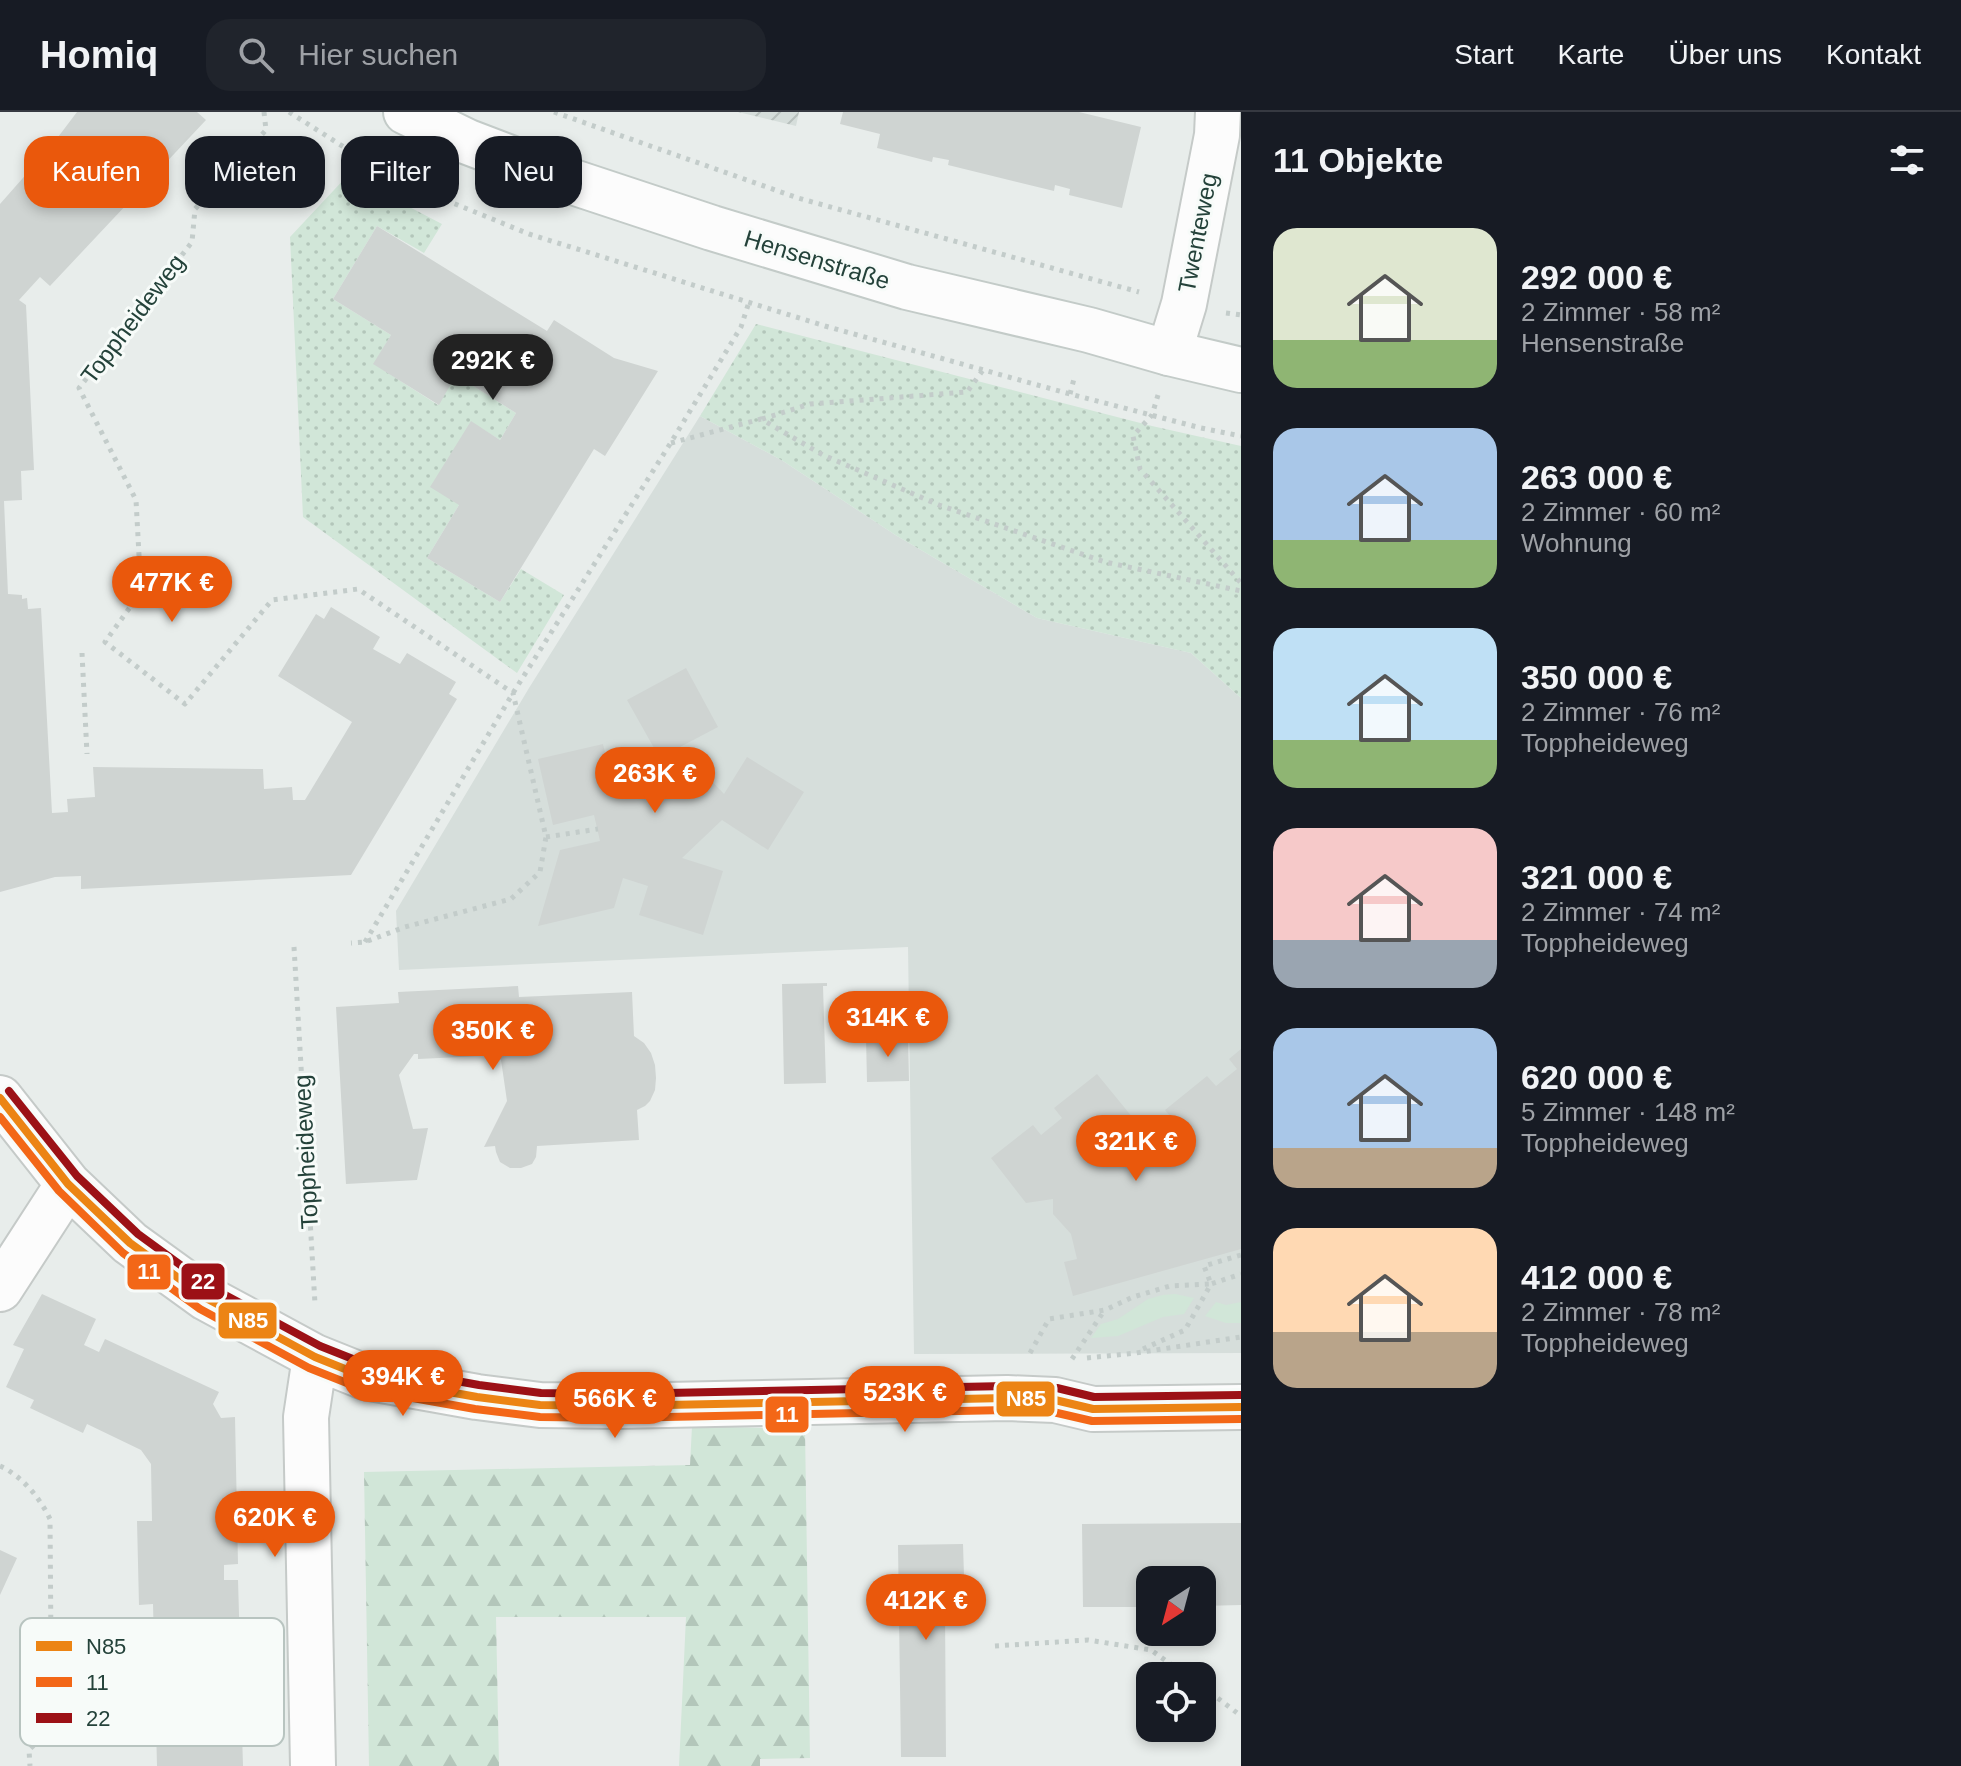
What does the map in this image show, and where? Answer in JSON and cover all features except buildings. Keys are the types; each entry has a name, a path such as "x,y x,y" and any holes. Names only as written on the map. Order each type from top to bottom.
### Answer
{"street":[{"name":"Hensenstraße","path":"406,112 468,142 570,181 712,228 907,287 1241,370"},
{"name":"Twenteweg","path":"1169,353 1184,304 1217,135 1218,112"},
{"path":"0,1098 68,1184 130,1243 206,1298 315,1357 365,1377 540,1405 1007,1398 1055,1400 1093,1409 1241,1407"},
{"path":"0,1289 68,1184"},
{"path":"313,1766 306,1417 315,1357"}],"path":[{"name":"Toppheideweg","path":"264,112 266,130 195,209 192,242 79,388 136,500 141,592 105,642 185,704 272,600 358,589 513,693"},
{"path":"289,112 394,179 529,234 825,326 1201,428 1241,436"},
{"path":"554,112 798,198 1184,304"},
{"path":"365,942 513,693 741,327 749,302"},
{"path":"670,444 810,404 967,392 983,370"},
{"path":"1152,415 1133,436 1140,469 1241,583"},
{"path":"761,419 823,455 939,505 1105,562 1241,591"},
{"path":"82,653 87,754"},
{"path":"351,943 365,942 405,927 511,899 540,872 546,837 513,693"},
{"path":"546,837 598,829"},
{"name":"Toppheideweg","path":"294,947 315,1357"},
{"path":"1211,1284 1204,1266 1241,1255"},
{"path":"1007,1398 1049,1319 1105,1310 1133,1297 1170,1286 1211,1284 1241,1274"},
{"path":"1136,1353 1185,1330 1211,1284"},
{"path":"1105,1310 1072,1359 1241,1337"},
{"path":"0,1466 20,1478 50,1519 51,1618"},
{"path":"995,1646 1088,1640 1151,1650 1168,1662"},
{"path":"1216,1697 1241,1716"},
{"path":"30,1766 29,1750 33,1746"}],"shaded area":[{"path":"738,112 799,112 796,126"},
{"path":"700,416 783,461 897,536 1037,618 1191,653 1241,698 1241,1353 914,1354 908,947 399,970 396,911 529,688"}],"green space":[{"path":"341,182 341,208 411,208 442,224 424,253 377,226 333,299 391,335 374,364 438,405 456,375 516,413 500,440 471,422 459,505 427,558 500,602 521,569 564,595 517,673 303,517 290,237 317,208 325,208 325,200"},
{"path":"756,324 1241,446 1241,698 1191,653 1037,618 897,536 783,461 700,416"},
{"path":"1175,1294 1194,1298 1184,1314 1163,1317 1118,1336 1091,1338 1101,1324 1118,1319 1148,1299"},
{"path":"1216,1302 1226,1305 1241,1302 1241,1323 1226,1323 1205,1316"},
{"path":"692,1426 805,1429 810,1758 760,1759 760,1766 679,1766 686,1617 496,1617 499,1766 369,1766 364,1472 690,1465"}],"transit line":[{"name":"22","path":"9,1091 77,1176 138,1234 212,1288 320,1346 368,1365 541,1393 1007,1386 1057,1388 1094,1397 1241,1395"},
{"name":"N85","path":"0,1098 68,1184 130,1243 206,1298 315,1357 365,1377 540,1405 1007,1398 1055,1400 1093,1409 1241,1407"},
{"name":"11","path":"0,1117 59,1191 123,1253 200,1309 309,1368 362,1389 540,1417 1007,1410 1053,1412 1092,1421 1241,1419"}]}
